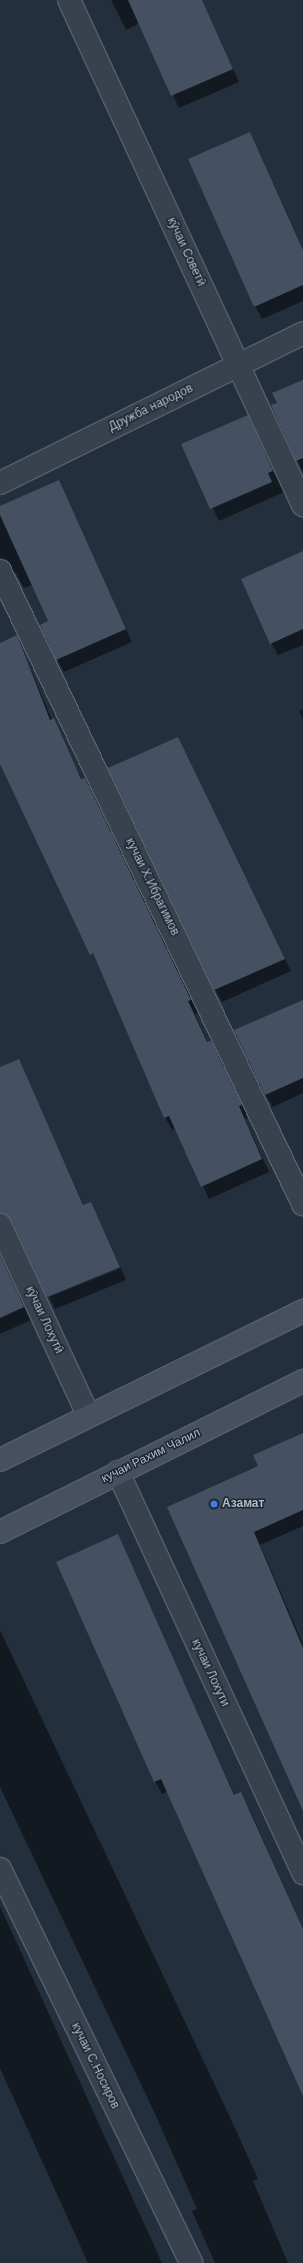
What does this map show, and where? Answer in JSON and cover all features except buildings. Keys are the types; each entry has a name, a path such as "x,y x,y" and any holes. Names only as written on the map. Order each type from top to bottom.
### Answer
{"main road":[{"path":"0,1460 88,1415 303,1311"},
{"name":"кучаи Рахим Чалил","path":"0,1532 303,1381"}],"street":[{"name":"кӯчаи Советӣ","path":"69,0 303,505"},
{"name":"Дружба народов","path":"0,483 303,333"},
{"name":"кучаи Х.Ибрагимов","path":"0,571 303,1204"},
{"name":"кӯчаи Лохутӣ","path":"0,1225 88,1415"},
{"name":"кучаи Лохути","path":"118,1472 303,1873"},
{"name":"кучаи С.Носиров","path":"0,1869 191,2263"}],"place":[{"name":"Азамат","path":"214,1504"}]}
